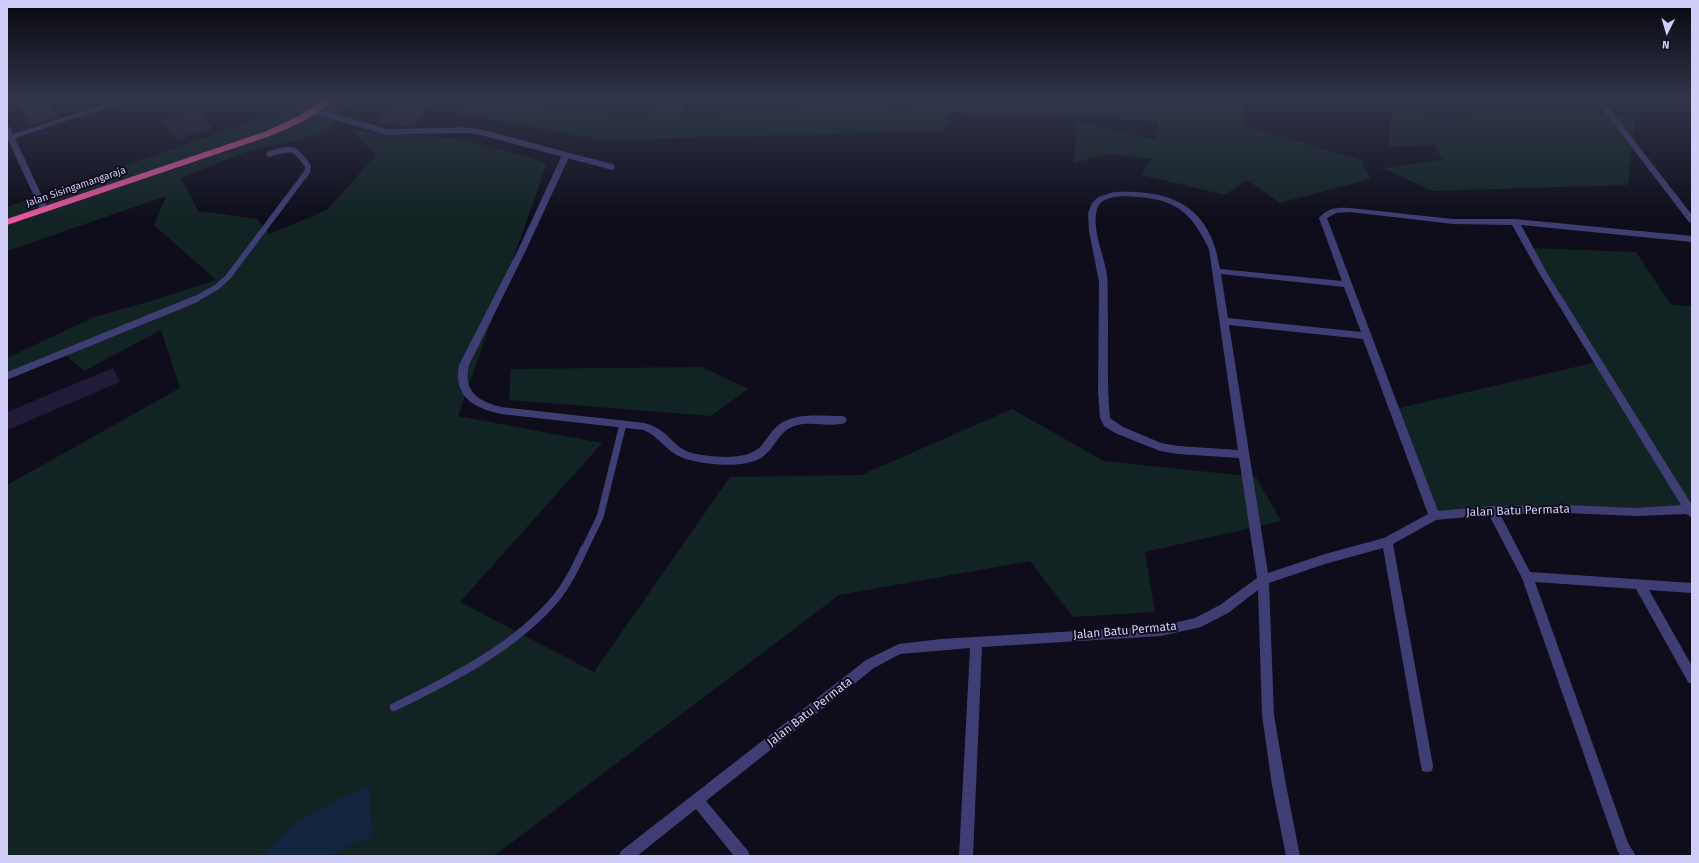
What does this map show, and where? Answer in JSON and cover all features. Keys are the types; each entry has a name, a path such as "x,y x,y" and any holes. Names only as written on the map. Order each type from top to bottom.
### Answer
{"highway":[{"name":"Jalan Sisingamangaraja","path":"7,222 249,139"}],"street":[{"path":"10,139 44,209"},
{"path":"1629,139 1692,220"},
{"path":"566,155 522,250 464,365 461,378 463,387 472,398 489,408 508,412 649,428 662,437 678,452 691,457 743,460 752,459 760,455 776,433 787,424 796,421 842,420"},
{"path":"1244,454 1178,450 1160,447 1119,430 1108,423 1104,411 1103,398 1103,278 1092,214 1095,204 1102,197 1111,194 1163,198 1176,202 1197,218 1213,249 1216,271 1224,321 1263,580 1268,715 1279,785 1293,856"},
{"path":"1434,516 1323,218 1328,213 1336,210 1350,210 1490,224 1514,222 1692,239"},
{"path":"1514,222 1543,273 1691,511"},
{"path":"1216,271 1349,285"},
{"path":"1224,321 1368,336"},
{"name":"Jalan Batu Permata","path":"626,856 870,664 899,649 976,642 1161,631 1197,623 1224,609 1263,580 1325,559 1387,542 1434,516 1492,510 1565,509 1637,512 1691,511"},
{"path":"1492,510 1527,577 1623,847 1629,856"},
{"path":"1387,542 1426,766"},
{"path":"1527,577 1692,588"},
{"path":"1640,585 1692,678"},
{"path":"966,856 976,642"},
{"path":"697,800 743,856"}],"lane":[{"path":"504,139 612,167"},
{"path":"7,376 203,296 228,278 307,172 308,166 297,151 290,149 269,154"},
{"path":"394,707 440,685 483,660 535,621 558,596 581,556 600,517 623,424"}],"green space":[{"path":"200,139 300,139 246,152 181,178 198,211 257,219 269,234 327,210 376,155 360,139 463,139 547,163 458,416 602,443 460,602 594,672 730,477 861,475 1012,409 1104,461 1256,477 1281,521 1145,552 1155,612 1073,617 1030,561 839,595 494,856 7,856 7,485 180,388 161,330 84,371 63,353 7,376 7,358 94,317 151,301 216,280 154,225 166,196 7,251 7,207"},
{"path":"599,139 630,139 603,140"},
{"path":"1076,139 1291,139 1361,160 1370,179 1280,203 1247,180 1225,195 1141,175 1152,159 1109,154 1074,163"},
{"path":"1389,139 1633,139 1628,185 1433,191 1382,168 1442,160 1435,145 1388,147"},
{"path":"1530,248 1636,252 1671,305 1692,306 1692,509 1637,512 1565,509 1434,516 1395,409 1597,362"},
{"path":"702,367 748,389 711,416 509,400 511,369"}],"water":[{"path":"369,787 372,837 355,842 329,856 261,856 291,826 341,798"}],"building":[{"path":"113,368 120,382 7,430 7,412"}]}
